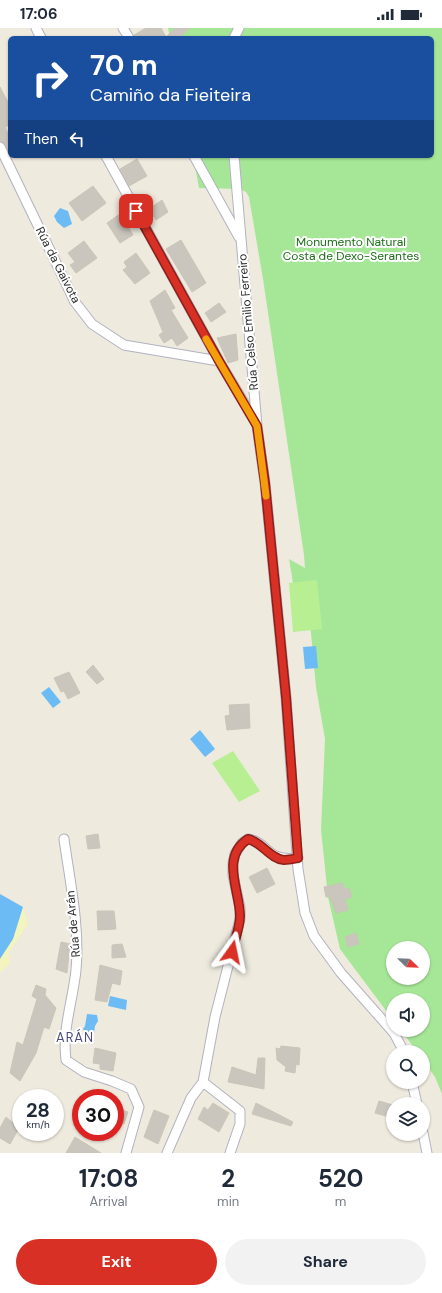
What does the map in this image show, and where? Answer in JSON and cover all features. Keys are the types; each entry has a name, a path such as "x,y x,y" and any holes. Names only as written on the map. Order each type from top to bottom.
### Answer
{"street":[{"name":"Rúa da Gaivota","path":"0,147 75,302 92,324 124,345 219,361"},
{"path":"107,158 219,361 257,426"},
{"path":"195,158 240,239"},
{"name":"Rúa Celso Emilio Ferreiro","path":"234,158 257,426 265,483 286,697 298,858 305,913 314,936 341,972 394,1033 400,1045"},
{"name":"Rúa de Arán","path":"64,839 76,938 76,970 64,1045 66,1060 84,1072 112,1080 131,1089 139,1107 126,1153"},
{"path":"167,1153 191,1098 202,1082 215,1017 240,919 240,908 233,875 235,854 242,843 248,839 256,841 274,856 283,860 298,858"},
{"path":"202,1082 240,1111 240,1124 230,1153"},
{"path":"425,1141 427,1153"}],"green space":[{"name":"Monumento Natural Costa de Dexo-Serantes","path":"168,28 442,28 442,1094 435,1077 430,1070 430,1045 412,1045 406,1037 430,1037 430,993 386,993 386,1011 340,949 328,897 321,830 325,739 316,687 307,590 293,583 289,559 305,568 304,555 263,279 249,197 246,192 240,189 199,188 193,158 434,158 434,36 170,36"},
{"path":"317,580 322,629 293,632 289,583"},
{"path":"233,751 260,791 239,802 212,763"}],"sand":[{"path":"13,902 23,907 28,924 9,952 10,963 0,973 0,903"}],"water":[{"path":"60,208 68,211 72,224 64,228 57,222 54,216"},
{"path":"316,646 318,668 305,669 303,647"},
{"path":"49,687 61,702 53,708 41,693"},
{"path":"200,730 215,749 205,757 190,739"},
{"path":"0,894 23,907 13,939 0,959"},
{"path":"110,996 127,1000 126,1010 108,1006"},
{"path":"87,1014 97,1015 98,1021 95,1026 94,1033 85,1033 83,1029"}],"building":[{"path":"146,28 161,28 165,36 134,36"},
{"path":"175,28 190,28 181,36 167,36"},
{"path":"0,87 8,102 8,126 5,127 8,134 8,150 5,144 0,141"},
{"path":"137,159 147,176 129,186 120,169"},
{"path":"93,186 106,203 82,221 69,203"},
{"path":"162,200 168,212 156,220 149,209"},
{"path":"120,214 133,235 120,243 107,223"},
{"path":"181,240 206,283 192,292 166,249"},
{"path":"84,241 97,258 76,273 70,265 75,262 68,253"},
{"path":"136,253 150,273 135,284 123,270 127,267 124,262"},
{"path":"165,290 175,308 171,310 188,338 177,346 172,338 164,343 159,335 163,332 150,301"},
{"path":"219,303 226,312 211,322 205,313"},
{"path":"236,334 238,360 228,363 217,338"},
{"path":"93,665 104,679 97,684 86,672"},
{"path":"69,672 80,693 68,699 64,691 61,692 54,678"},
{"path":"249,704 250,728 227,730 225,716 230,715 229,705"},
{"path":"98,834 100,848 88,849 86,836"},
{"path":"267,868 275,884 257,893 249,877"},
{"path":"342,883 344,889 349,888 352,897 345,899 348,910 336,913 330,897 326,897 324,887"},
{"path":"97,911 114,911 116,929 98,930"},
{"path":"356,933 359,944 348,947 345,937"},
{"path":"61,942 70,944 67,973 56,969"},
{"path":"122,944 126,957 112,958 112,945"},
{"path":"100,965 122,971 120,985 112,983 107,1002 95,1000"},
{"path":"36,985 46,989 45,995 56,1008 49,1029 44,1027 36,1053 20,1081 10,1073 17,1042 23,1045 37,999 32,996"},
{"path":"281,1046 300,1048 299,1065 296,1064 295,1073 285,1071 286,1067 277,1060 276,1048 280,1049"},
{"path":"95,1048 116,1053 113,1071 100,1069 100,1064 93,1063"},
{"path":"258,1058 265,1058 264,1089 228,1082 232,1067 256,1075"},
{"path":"379,1101 386,1103 386,1116 375,1113"},
{"path":"213,1103 229,1113 219,1132 198,1119 204,1107 208,1110"},
{"path":"256,1103 293,1122 291,1126 252,1114"},
{"path":"154,1110 169,1116 158,1144 144,1137"},
{"path":"124,1111 128,1112 124,1124"},
{"path":"6,1117 12,1122 12,1140 10,1144 0,1138 0,1128"},
{"path":"73,1141 82,1141 101,1153 66,1153"}],"slow traffic":[{"path":"206,339 257,426 266,496"}],"district":[{"name":"ARÁN","path":"75,1037"}],"route":[{"path":"136,211 219,361 257,426 265,483 286,697 298,858 283,860 274,856 256,841 248,839 242,843 235,854 233,863 233,875 240,908 240,919 232,952"}]}
